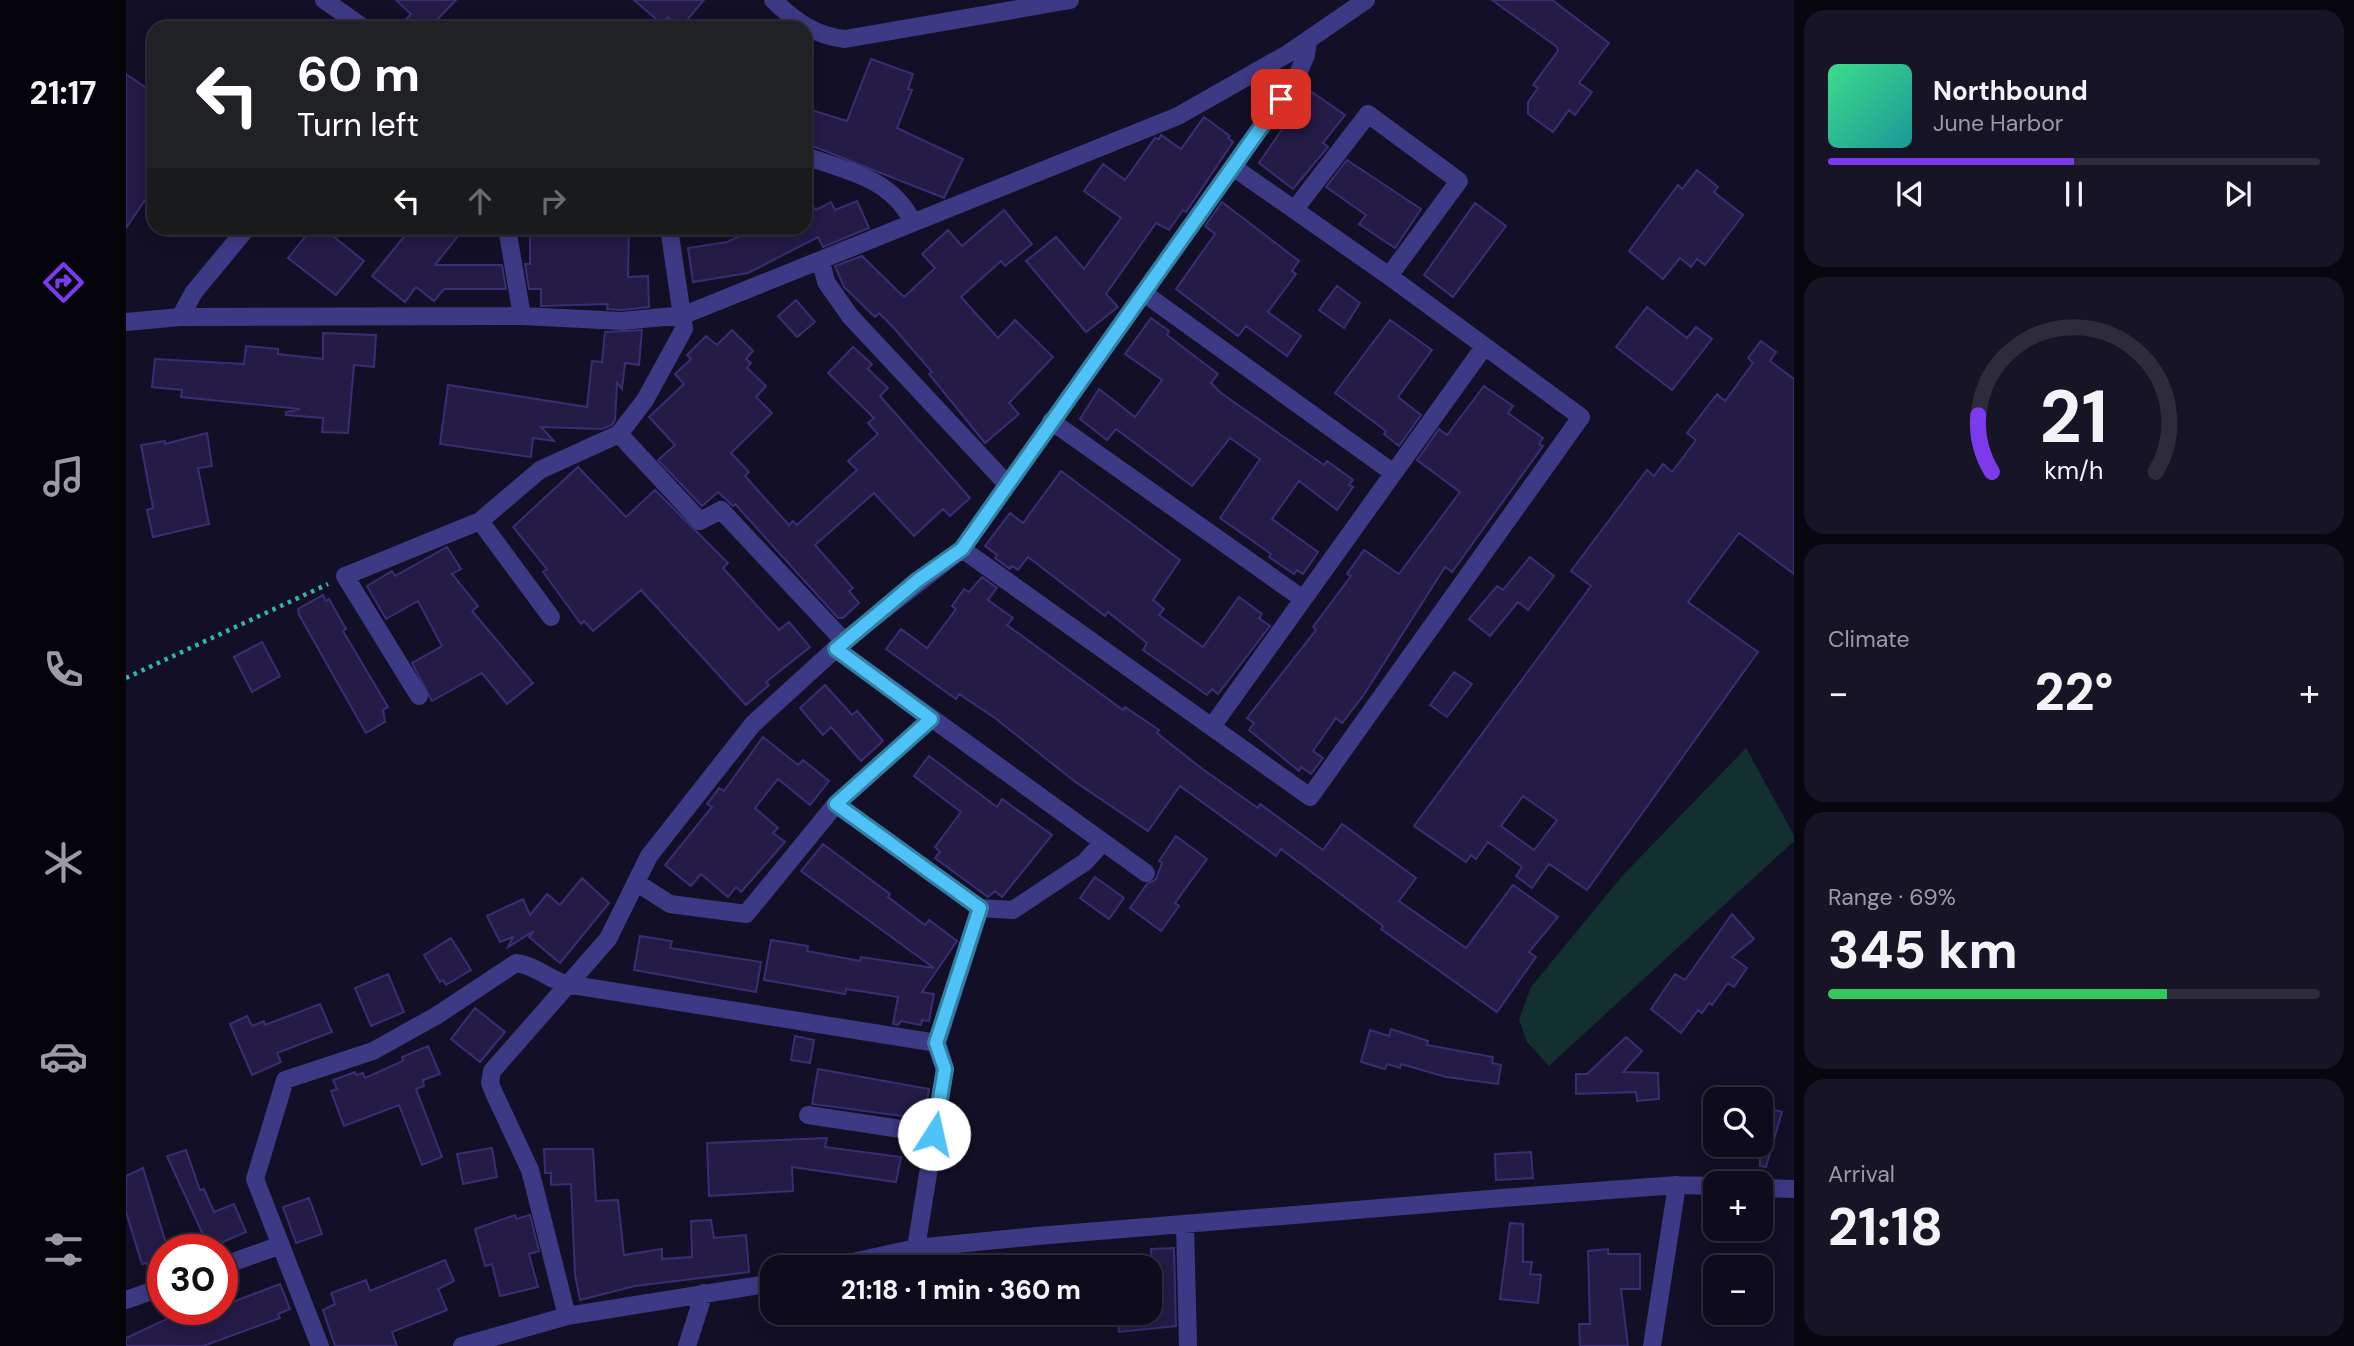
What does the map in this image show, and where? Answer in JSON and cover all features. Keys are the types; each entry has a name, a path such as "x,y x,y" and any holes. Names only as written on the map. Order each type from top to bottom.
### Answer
{"street":[{"path":"324,0 354,21"},
{"path":"773,0 798,21"},
{"path":"812,30 825,37 845,39 1070,0"},
{"path":"126,322 180,317 522,316 622,321 684,315 1178,116 1308,41 1366,0"},
{"path":"567,1316 530,1170 490,1083 492,1071 608,939 649,856 752,724 840,645 962,549 1297,76 1306,55 1308,41"},
{"path":"1295,209 1368,114 1459,181 1389,275"},
{"path":"812,159 884,185 896,195 912,221"},
{"path":"962,549 1213,725 1310,797 1581,417 1389,275 1233,167"},
{"path":"180,317 194,292 241,235"},
{"path":"509,235 522,316"},
{"path":"419,696 345,576 480,521 540,470 619,434 645,400 684,329 670,235"},
{"path":"821,261 826,282 850,316 1007,484"},
{"path":"1145,294 1392,472"},
{"path":"1213,725 1392,472 1485,347"},
{"path":"1051,421 1303,599"},
{"path":"619,434 700,521 721,510 840,645 931,719 1146,873"},
{"path":"480,521 551,617"},
{"path":"637,883 670,904 746,914 836,804 931,719"},
{"path":"836,804 980,908 1013,910 1085,862 1103,842"},
{"path":"916,1248 945,1069 936,1043 980,908"},
{"path":"320,1346 255,1179 285,1080 373,1051 436,1016 516,963 529,964 554,981 566,984 936,1043"},
{"path":"808,1115 934,1134"},
{"path":"884,1255 916,1248 1185,1224 1677,1185 1703,1186"},
{"path":"1652,1346 1677,1185"},
{"path":"1773,1188 1794,1189"},
{"path":"1185,1224 1188,1346"},
{"path":"238,1260 281,1245"},
{"path":"461,1346 567,1316 760,1285"},
{"path":"126,1300 147,1293"},
{"path":"687,1346 704,1293"}],"path":[{"path":"126,678 345,576"}],"green space":[{"path":"1746,748 1794,835 1794,841 1549,1066 1527,1042 1519,1019 1531,987 1623,875"}],"building":[{"path":"396,0 456,0 436,21 404,21 411,14"},
{"path":"634,0 704,0 686,21 673,21 668,17 665,21 658,21"},
{"path":"1492,0 1552,0 1609,43 1579,83 1592,92 1575,115 1569,110 1553,132 1528,114 1528,102 1538,88 1533,85 1558,51 1557,47"},
{"path":"871,59 913,74 908,89 912,90 897,128 963,159 944,198 812,146 812,110 847,121"},
{"path":"126,74 147,88 147,197 126,228"},
{"path":"1309,90 1345,115 1323,143 1328,147 1293,189 1259,163"},
{"path":"1204,117 1230,136 1228,138 1233,142 1186,212 1183,210 1169,230 1156,223 1106,294 1118,307 1086,332 1026,261 1056,237 1084,269 1121,218 1084,191 1103,164 1125,180 1155,138 1159,139 1161,135 1181,149"},
{"path":"1347,160 1421,209 1395,248 1359,224 1366,215 1326,187"},
{"path":"1697,170 1718,187 1714,192 1743,215 1705,265 1697,259 1691,267 1680,258 1663,279 1629,251 1678,185 1682,189"},
{"path":"857,201 869,228 823,247 818,237 748,273 693,282 688,248 727,242 742,235 812,235 812,206 816,210 831,202 835,210"},
{"path":"1222,202 1299,261 1292,271 1296,274 1268,312 1301,336 1287,356 1246,326 1238,336 1176,289 1215,234 1205,226"},
{"path":"1475,203 1506,226 1453,297 1424,275"},
{"path":"1004,210 1032,244 1005,266 1001,261 961,297 998,338 1015,320 1053,357 1009,403 1019,414 985,443 929,374 932,372 893,327 879,313 875,317 844,287 835,266 862,256 904,297 935,268 922,254 948,230 962,246"},
{"path":"306,235 332,235 364,261 336,295 288,258"},
{"path":"405,235 457,235 435,265 502,265 506,289 444,289 434,301 416,287 405,302 372,276"},
{"path":"530,235 629,235 628,277 648,276 649,307 622,310 607,309 608,304 541,306 541,289 529,289 525,264 530,264"},
{"path":"1337,286 1360,303 1344,328 1319,310"},
{"path":"796,300 815,322 797,337 778,316"},
{"path":"1647,307 1687,338 1696,327 1712,339 1672,390 1616,347"},
{"path":"1151,318 1169,331 1167,335 1218,374 1211,383 1221,393 1324,465 1327,461 1353,480 1349,485 1353,487 1337,510 1299,481 1272,519 1318,552 1303,574 1297,570 1294,574 1220,518 1260,459 1230,438 1192,486 1116,429 1107,440 1080,419 1099,389 1135,417 1162,380 1125,354"},
{"path":"1390,320 1432,350 1398,397 1421,415 1399,446 1384,434 1386,431 1335,393"},
{"path":"642,330 639,365 625,363 622,389 617,383 615,420 612,425 602,429 541,427 554,441 533,438 531,457 440,444 448,385 587,407 592,361 602,362 605,332"},
{"path":"732,330 753,351 746,359 751,363 747,368 766,386 756,397 772,413 731,453 749,472 745,476 789,525 793,521 797,525 857,470 848,461 878,434 868,423 874,418 828,373 853,347 872,364 868,369 888,388 880,396 970,498 950,516 943,509 914,536 874,493 815,545 853,588 849,591 859,603 843,618 838,618 735,504 733,506 718,492 702,506 658,460 675,445 649,417 684,384 675,374 691,359 687,355 706,336 717,345"},
{"path":"323,333 376,335 374,367 354,365 348,433 322,432 323,418 286,415 286,412 300,409 181,397 182,390 152,387 155,359 244,364 246,346 278,349 278,354 323,359"},
{"path":"1761,341 1776,352 1770,361 1794,379 1794,574 1739,533 1688,602 1758,652 1587,890 1549,864 1532,888 1516,876 1522,867 1488,842 1476,859 1471,855 1466,862 1414,826 1591,586 1571,571 1647,470 1654,476 1663,464 1672,472 1696,440 1687,433 1717,394 1725,401 1753,363 1748,358","holes":["1523,796 1557,820 1534,850 1501,826"]},
{"path":"1484,386 1513,406 1508,413 1543,438 1539,444 1543,446 1452,572 1445,567 1363,696 1342,723 1336,718 1313,751 1323,758 1311,774 1301,767 1299,771 1249,730 1254,723 1247,718 1316,630 1313,627 1351,576 1347,574 1364,550 1399,574 1460,492 1417,460 1439,429 1447,435"},
{"path":"207,433 212,466 198,468 209,524 153,537 147,510 153,508 141,445 165,441 165,444"},
{"path":"578,467 626,517 655,490 728,563 723,568 779,630 789,622 810,647 766,682 769,685 746,705 641,590 593,631 584,621 581,624 543,572 547,569 513,527"},
{"path":"1061,471 1180,560 1153,600 1164,609 1159,615 1203,647 1239,597 1262,614 1259,618 1270,626 1218,694 1212,689 1207,695 1143,650 1147,643 1108,612 1105,616 1028,557 1018,570 1012,566 1010,569 985,546 1010,513 1023,523"},
{"path":"447,547 461,569 452,574 478,606 472,611 533,683 507,704 482,673 432,701 412,663 442,646 418,601 386,619 367,586 392,571 395,576"},
{"path":"1530,557 1554,576 1528,610 1518,602 1490,636 1469,619 1497,586 1503,590"},
{"path":"982,577 997,588 988,600 1013,618 1007,625 1123,710 1125,707 1159,730 1157,733 1201,768 1258,808 1260,804 1323,850 1342,824 1416,878 1399,901 1466,948 1513,885 1558,917 1529,952 1536,957 1497,1012 1381,929 1383,926 1281,849 1276,856 1180,786 1148,831 1074,781 995,718 959,694 956,699 886,649 901,629 927,648 956,609 952,606 964,589 969,592"},
{"path":"323,595 326,601 329,599 346,629 343,631 388,707 383,710 385,722 366,733 299,615 298,609"},
{"path":"262,642 280,676 252,692 234,657"},
{"path":"1454,672 1472,684 1447,717 1430,705"},
{"path":"825,685 852,715 857,711 883,741 861,761 831,727 823,735 800,708"},
{"path":"763,737 798,765 803,760 829,781 810,805 778,779 755,808 778,828 773,833 785,842 741,892 736,887 728,897 701,874 691,886 665,865 712,807 707,804 719,788 724,791"},
{"path":"929,756 997,807 1002,799 1052,835 1002,897 995,891 988,897 935,858 940,852 935,847 961,812 914,776"},
{"path":"1176,836 1207,859 1175,903 1179,906 1161,931 1130,908 1147,884 1156,879 1162,863 1159,861"},
{"path":"823,844 890,894 888,897 925,925 929,920 957,941 922,992 934,994 929,1021 922,1020 921,1025 901,1021 898,1025 893,1024 898,997 846,989 845,994 764,980 771,940 808,946 807,951 860,961 861,957 934,968 801,871"},
{"path":"1095,877 1124,898 1109,919 1080,898"},
{"path":"582,878 609,903 560,963 529,937 534,931 508,947 513,937 500,942 487,916 523,899 530,915 547,894 560,905"},
{"path":"1732,914 1754,939 1732,957 1747,968 1734,987 1728,983 1712,1005 1709,1003 1702,1013 1698,1010 1681,1033 1651,1009 1675,974 1685,980"},
{"path":"640,936 672,941 670,948 761,962 756,992 634,970"},
{"path":"451,938 471,970 446,985 443,980 440,982 424,955"},
{"path":"388,974 404,1012 371,1026 355,988"},
{"path":"320,1004 332,1032 277,1053 281,1062 252,1075 230,1024 247,1016 252,1026 264,1021 265,1025"},
{"path":"475,1008 505,1032 480,1062 451,1039"},
{"path":"1391,1029 1428,1041 1427,1045 1493,1057 1492,1063 1501,1065 1498,1084 1446,1077 1401,1064 1400,1068 1387,1064 1385,1069 1361,1062 1370,1030 1389,1036"},
{"path":"795,1036 814,1040 810,1063 791,1060"},
{"path":"1626,1037 1642,1051 1623,1072 1658,1073 1659,1099 1637,1101 1636,1092 1576,1094 1576,1074 1587,1074"},
{"path":"428,1046 440,1074 423,1080 424,1086 416,1089 442,1157 422,1165 399,1105 344,1126 331,1091 337,1089 333,1080 355,1072 356,1075 363,1073 365,1078"},
{"path":"818,1069 929,1089 924,1119 812,1104"},
{"path":"1773,1110 1782,1112 1773,1143"},
{"path":"827,1138 825,1147 901,1157 896,1182 792,1167 793,1191 709,1196 707,1143"},
{"path":"492,1148 497,1177 463,1184 457,1154"},
{"path":"544,1149 593,1149 596,1201 618,1200 624,1255 662,1249 662,1259 692,1257 691,1221 711,1220 714,1238 746,1235 749,1272 635,1286 580,1300 575,1275 571,1184 551,1185 551,1173 545,1173"},
{"path":"186,1150 200,1190 204,1189 214,1212 234,1204 246,1232 238,1235 203,1234 167,1156"},
{"path":"1531,1152 1533,1178 1496,1180 1495,1154"},
{"path":"1760,1157 1769,1157 1766,1167 1760,1166"},
{"path":"143,1168 163,1234 147,1234 147,1263 142,1264 126,1212 126,1176"},
{"path":"309,1198 322,1234 296,1243 283,1207"},
{"path":"515,1215 516,1219 530,1215 539,1251 529,1254 538,1287 500,1296 492,1264 485,1266 475,1229"},
{"path":"1510,1223 1523,1224 1523,1262 1532,1262 1530,1274 1541,1275 1538,1303 1500,1299"},
{"path":"1174,1248 1176,1326 1119,1332 1118,1325 1162,1325 1162,1255 1151,1255 1151,1249"},
{"path":"1608,1249 1608,1254 1640,1254 1640,1289 1621,1289 1628,1346 1580,1346 1579,1324 1590,1324 1588,1251"},
{"path":"445,1260 454,1281 438,1289 447,1310 392,1332 397,1346 335,1346 323,1310 335,1304 331,1293 366,1280 370,1291"},
{"path":"280,1284 290,1309 278,1314 280,1318 203,1346 126,1346 126,1338 154,1325 238,1325 238,1300"}],"route":[{"path":"934,1134 945,1069 936,1043 980,908 836,804 931,719 836,649 918,580 962,549 1281,99"}]}
